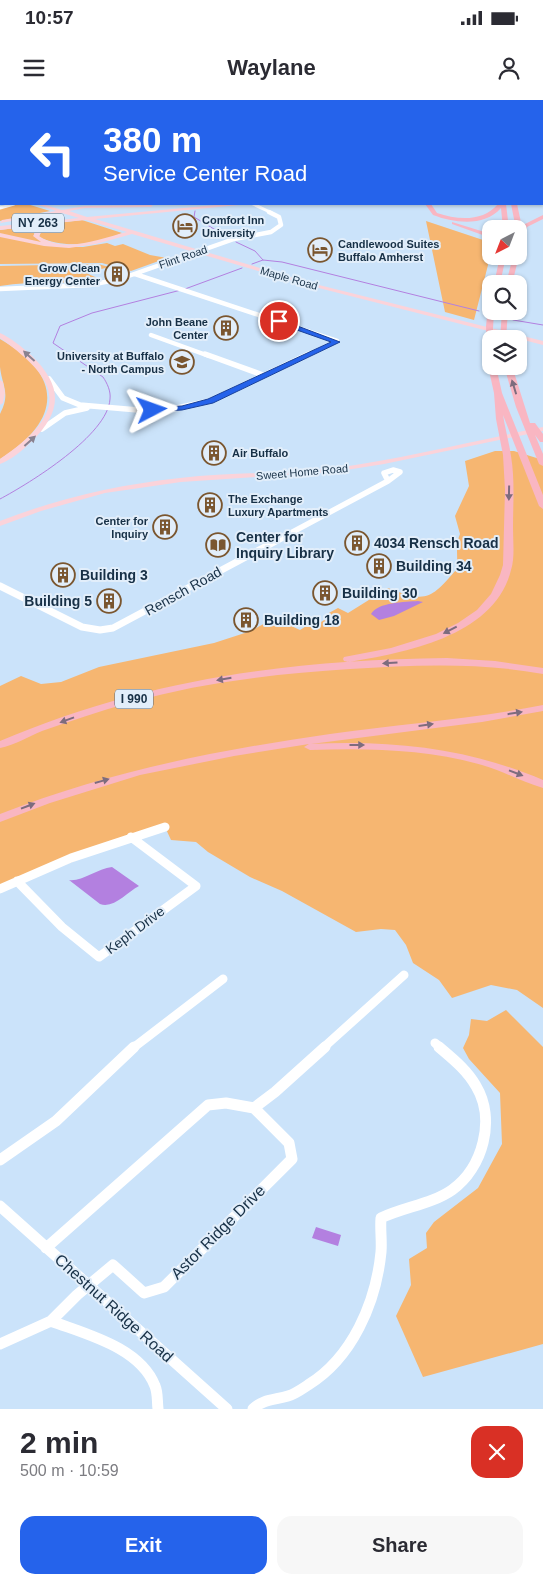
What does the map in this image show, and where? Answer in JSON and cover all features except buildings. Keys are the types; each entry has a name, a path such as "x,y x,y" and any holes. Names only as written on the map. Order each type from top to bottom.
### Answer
{"highway":[{"path":"426,205 428,211 434,216 482,233"},
{"path":"427,205 435,214 461,220 490,215 496,212 501,205"},
{"path":"502,205 505,220"},
{"path":"514,205 517,220"},
{"path":"528,224 543,217"},
{"path":"494,375 498,393 543,506"},
{"path":"511,375 520,407 529,424 540,436 543,464"},
{"path":"272,672 407,648 457,627 487,604 502,584 508,563 510,483 506,444 496,405 498,393"},
{"path":"272,672 448,660 495,663 543,671"},
{"name":"I 990","path":"0,745 77,716 144,696 212,681 272,672"},
{"path":"0,818 56,796 126,774 182,761 317,739 499,716 543,708"},
{"path":"256,750 358,745 408,747 472,758 507,769 543,784"}],"main road":[{"name":"Maple Road","path":"41,205 306,284 543,343"},
{"path":"0,225 61,211 105,206 207,205"},
{"name":"NY 263","path":"0,225 207,205"},
{"name":"NY 263","path":"93,216 227,205"},
{"path":"74,218 45,226 38,231 36,236 48,243 77,245 100,242 132,232"},
{"path":"0,235 55,246 74,247 103,243 132,232"},
{"path":"0,335 27,354 49,379 52,387 53,402 42,429 17,452 0,462"},
{"path":"0,382 0,403"},
{"name":"Sweet Home Road","path":"0,524 38,509 60,503 105,492 154,484 327,471 540,436"},
{"name":"Sweet Home Road","path":"0,531 60,503"}],"street":[{"name":"Flint Road","path":"0,290 45,285 96,284 135,274 235,239 269,232 279,226 281,220 279,216 255,205"},
{"path":"42,429 57,417 70,411 99,408 157,410 200,404 247,385 262,375 335,343 337,340 135,274"},
{"path":"151,335 262,375"},
{"path":"49,379 61,395 69,401 99,408"},
{"name":"Rensch Road","path":"0,586 82,627 95,630 113,628 388,481"},
{"path":"0,889 71,858 165,827"},
{"name":"Keph Drive","path":"17,881 62,927 99,957 196,886 131,837"},
{"path":"46,1248 208,1105 226,1103 254,1108 275,1092 404,975"},
{"path":"0,1160 61,1116 135,1046 223,979"},
{"path":"254,1409 266,1400 289,1395 316,1380 334,1362 357,1333 373,1295 381,1251 379,1229 381,1218 427,1202 453,1189 474,1166 483,1144 486,1112 484,1105 479,1090 464,1071 435,1043"},
{"name":"Astor Ridge Drive","path":"89,1284 113,1265 144,1293 164,1287 292,1159 289,1143 254,1108"},
{"name":"Chestnut Ridge Road","path":"0,1206 227,1409"},
{"path":"0,1344 51,1321 89,1284"},
{"path":"51,1321 66,1328 95,1336 120,1350 144,1370 155,1385 158,1409"}],"shaded area":[{"path":"14,205 30,205 50,211 0,221 0,209"},
{"path":"82,220 122,233 91,243 80,244 59,243 39,237 42,229 58,223"},
{"path":"426,221 482,240 482,265 488,265 485,275 482,275 482,289 474,320 445,312"},
{"path":"54,223 42,226 35,231 34,234 43,243 0,234 0,230"},
{"path":"0,236 62,247 83,247 107,243 115,246 123,244 150,255 167,258 131,271 102,263 0,264"},
{"path":"98,264 109,267 86,273 102,280 0,286 0,266"},
{"path":"0,339 21,353 36,368 45,383 47,399 44,414 35,429 20,444 0,459 0,414 5,400 5,390 0,367"},
{"path":"495,451 514,451 543,460 543,1008 517,990 491,985 452,998 439,980 413,963 406,945 395,930 381,929 356,932 282,891 250,877 208,852 196,842 171,840 165,827 0,889 0,686 21,676 41,684 61,682 99,667 214,643 251,631 274,618 300,630 316,620 321,622 331,616 327,614 338,608 348,613 388,588 412,596 421,597 428,595 441,586 457,569 457,546 460,534 455,516 469,486 465,461"},
{"path":"423,602 394,616 379,620 371,614 379,607 386,605"},
{"path":"112,867 139,886 110,904 100,904 69,880 79,879"},
{"path":"506,1010 543,1047 543,1344 423,1377 396,1316 411,1285 409,1259 427,1248 426,1233 434,1222 478,1188 502,1144 500,1093 469,1059 463,1048 469,1035 471,1019 487,1021"},
{"path":"316,1227 341,1235 338,1246 312,1238"}],"waterway":[{"path":"195,211 194,217 229,238"},
{"path":"236,242 255,251 263,260"},
{"path":"252,264 263,260"},
{"path":"263,260 282,262 479,311"},
{"path":"185,289 242,268"},
{"path":"0,499 30,482 66,456 96,428 106,413 110,399 106,382 103,377 53,343 60,326 92,313 181,290"},
{"path":"513,320 543,325"}],"place":[{"name":"Comfort Inn University","path":"185,226"},
{"name":"Candlewood Suites Buffalo Amherst","path":"320,250"},
{"name":"Grow Clean Energy Center","path":"117,274"},
{"name":"John Beane Center","path":"226,328"},
{"name":"University at Buffalo - North Campus","path":"182,362"},
{"name":"Air Buffalo","path":"214,453"},
{"name":"The Exchange Luxury Apartments","path":"210,505"},
{"name":"Center for Inquiry","path":"165,527"},
{"name":"4034 Rensch Road","path":"357,543"},
{"name":"Center for Inquiry Library","path":"218,545"},
{"name":"Building 34","path":"379,566"},
{"name":"Building 3","path":"63,575"},
{"name":"Building 30","path":"325,593"},
{"name":"Building 5","path":"109,601"},
{"name":"Building 18","path":"246,620"}],"route":[{"path":"152,410 182,408 210,401 254,382 262,375 337,342 337,340 279,321"}]}
